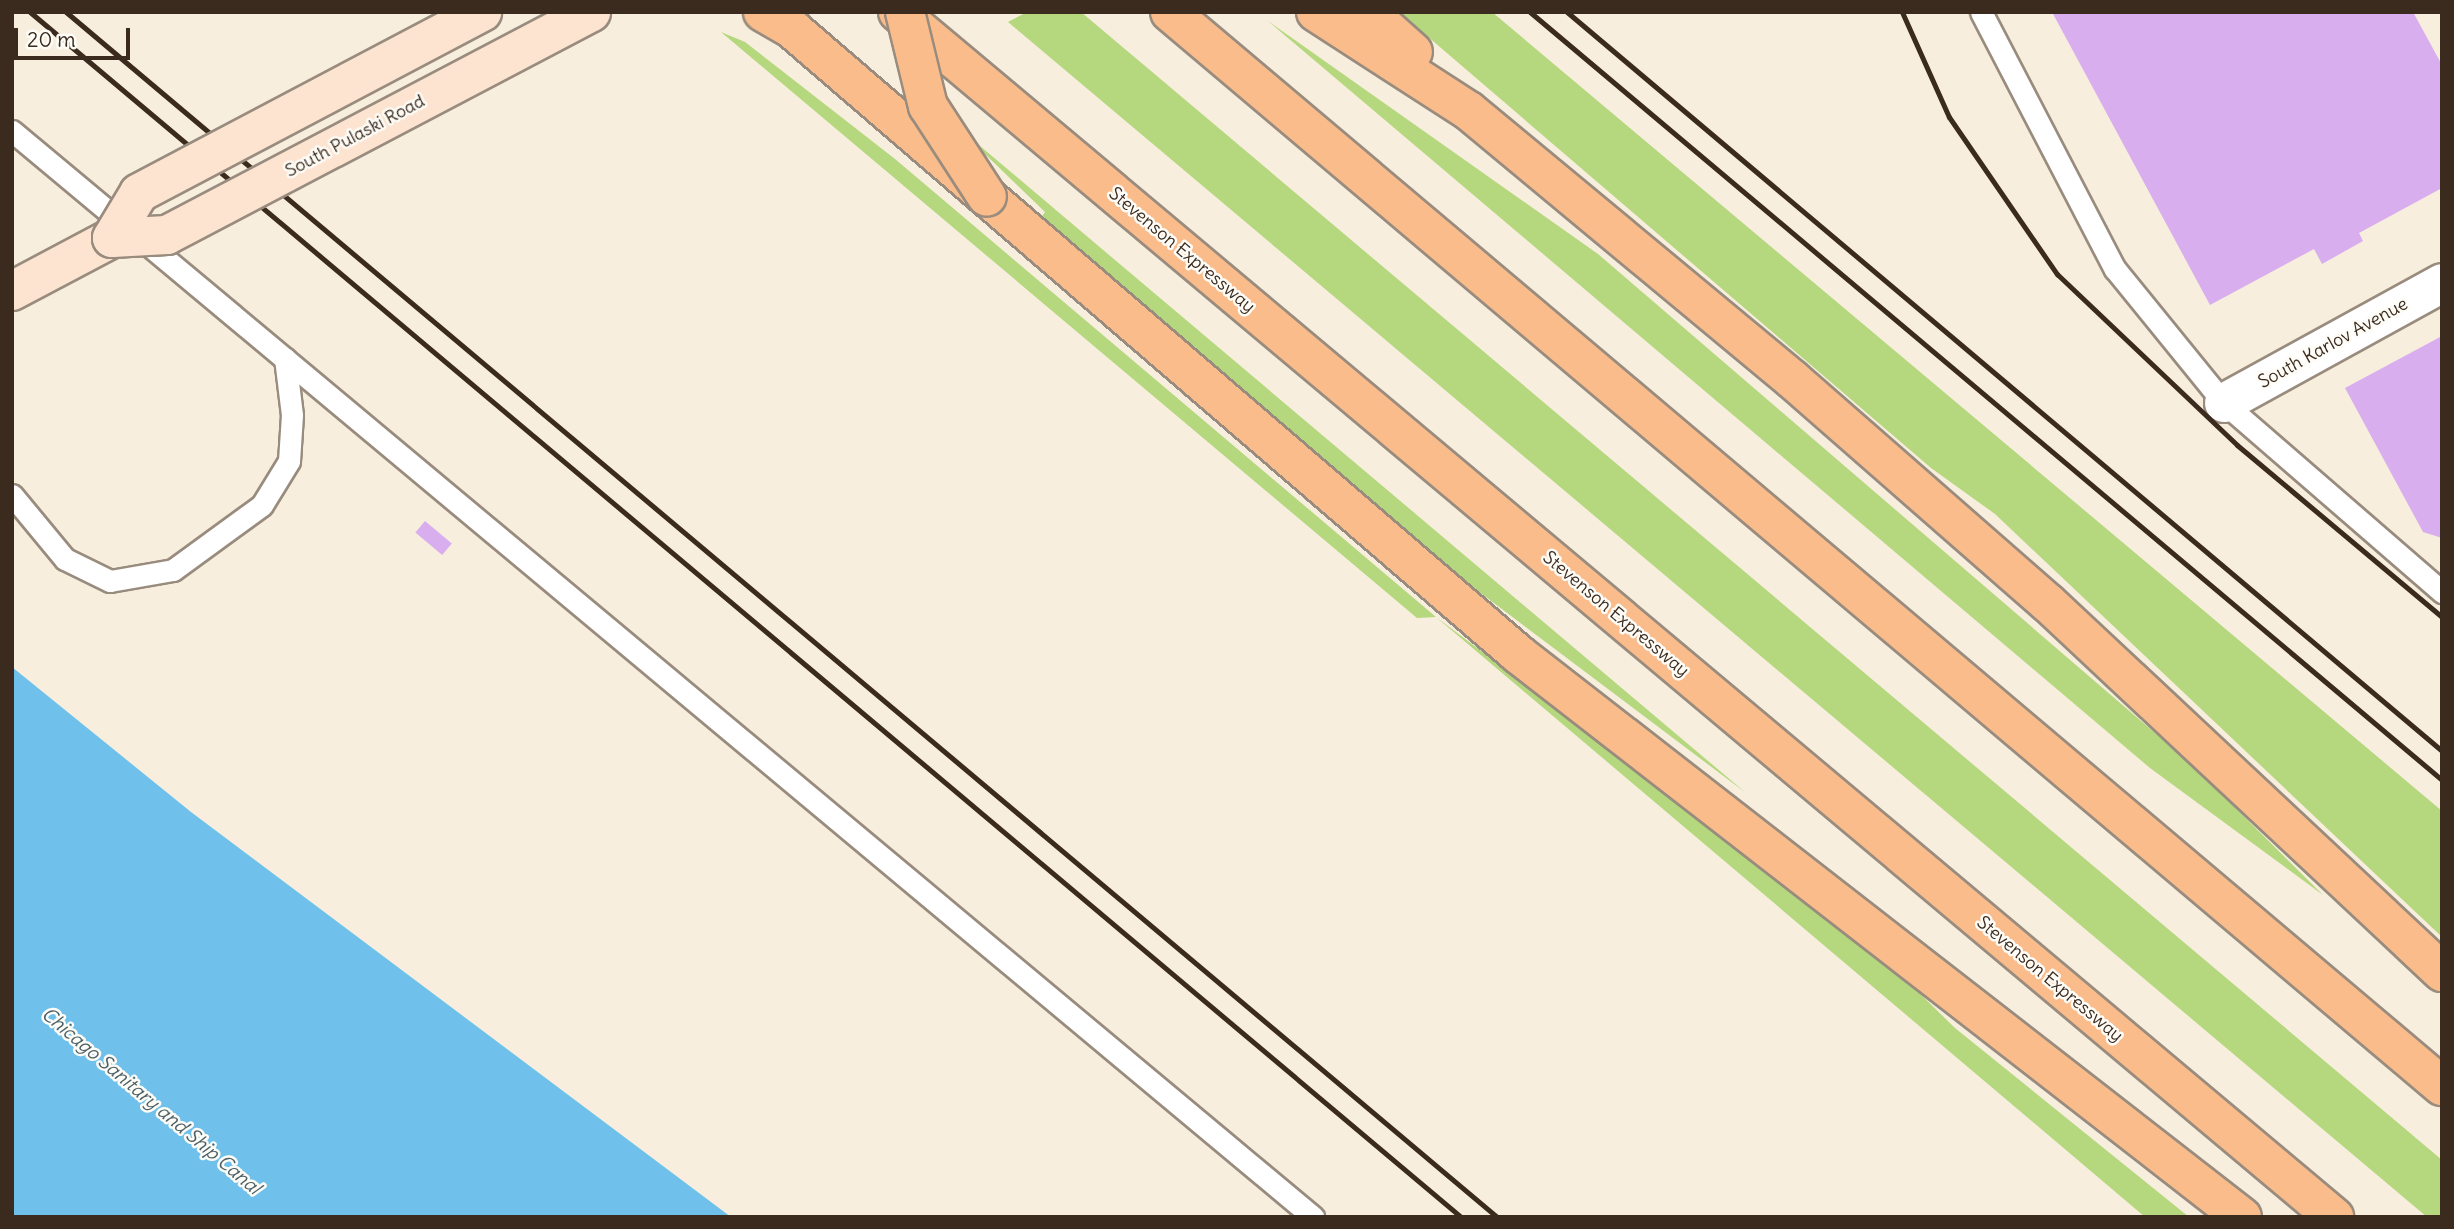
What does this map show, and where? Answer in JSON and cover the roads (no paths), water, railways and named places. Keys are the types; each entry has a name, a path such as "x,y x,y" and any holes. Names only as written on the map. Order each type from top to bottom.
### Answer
{"highway":[{"path":"763,12 792,29 1454,596 1518,654 2242,1217"},
{"name":"Stevenson Expressway","path":"898,12 2334,1217"},
{"path":"905,12 928,106 987,197"},
{"path":"1170,12 2442,1086"},
{"path":"1317,12 1469,111 1915,486 2442,972"},
{"path":"1368,12 1624,240"}],"main road":[{"path":"112,238 139,193 482,12"},
{"name":"South Pulaski Road","path":"12,291 112,238 167,235 591,12"}],"street":[{"name":"South Karlov Avenue","path":"2224,403 2442,284"}],"lane":[{"path":"1980,12 2115,269 2224,403 2442,592"},
{"path":"12,131 1313,1217"},
{"path":"12,495 65,559 110,581 173,570 262,505 289,461 292,415 285,358"}],"water":[{"name":"Chicago Sanitary and Ship Canal","path":"12,667 191,812 731,1217 12,1217"}],"railway":[{"path":"30,12 1461,1217"},
{"path":"66,12 1497,1217"},
{"path":"1530,12 2442,780"},
{"path":"1567,12 2442,751"},
{"path":"1902,12 1949,117 2057,274 2237,445 2442,617"}]}
